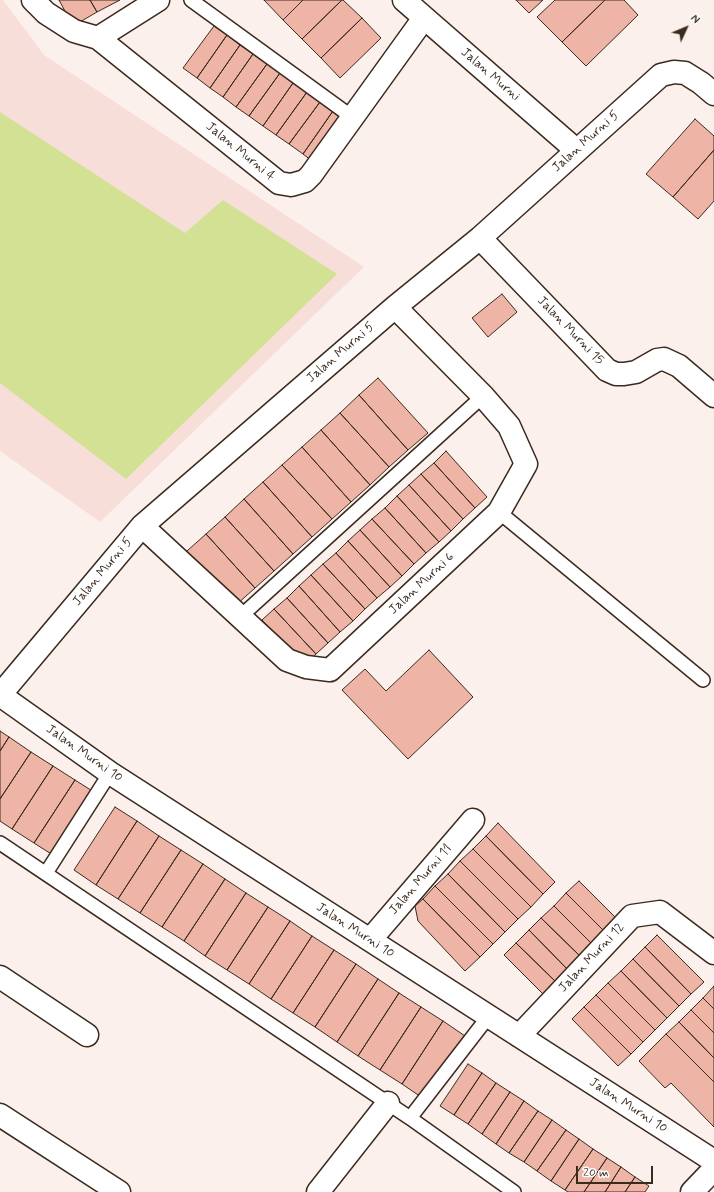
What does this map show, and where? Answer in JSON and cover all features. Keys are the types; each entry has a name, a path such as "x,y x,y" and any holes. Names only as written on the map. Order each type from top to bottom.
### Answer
{"street":[{"path":"33,0 46,13 74,31 98,38 158,0"},
{"name":"Jalan Murni","path":"404,0 576,150"},
{"name":"Jalan Murni 4","path":"98,38 278,183 291,185 305,181 311,176 424,18"},
{"name":"Jalan Murni 5","path":"0,695 142,526 395,306 480,238 576,150 661,76 674,72 685,73 701,83 714,94"},
{"name":"Jalan Murni 15","path":"480,238 607,370 616,374 636,372 658,360 664,359 679,366 714,396"},
{"name":"Jalan Murni 6","path":"142,526 287,660 306,667 330,670 499,512 526,464 509,426 483,396 395,306"},
{"name":"Jalan Murni 10","path":"0,695 110,772 488,1017 714,1161"},
{"name":"Jalan Murni 11","path":"370,940 473,820"},
{"name":"Jalan Murni 12","path":"519,1036 632,916 660,912 714,953"},
{"path":"0,977 87,1035"},
{"path":"318,1192 388,1103"},
{"path":"0,1115 118,1192"},
{"path":"692,1192 714,1169"}],"lane":[{"path":"191,0 352,117"},
{"path":"240,617 483,396"},
{"path":"499,512 702,680"},
{"path":"46,873 110,772"},
{"path":"0,843 388,1103 514,1192"},
{"path":"410,1118 488,1017"}],"shaded area":[{"path":"0,0 3,0 44,55 364,267 100,522 0,451"}],"green space":[{"path":"0,112 185,233 223,200 337,274 126,479 0,383"}],"building":[{"path":"59,0 90,0 97,12 73,26"},
{"path":"90,0 120,0 97,12"},
{"path":"264,0 303,0 283,20"},
{"path":"303,0 342,0 302,39 283,20"},
{"path":"342,0 362,18 321,58 302,39"},
{"path":"516,0 543,0 529,13"},
{"path":"555,0 605,0 562,42 537,17"},
{"path":"605,0 624,0 638,15 586,66 562,42"},
{"path":"362,18 381,38 340,78 321,58"},
{"path":"214,26 227,35 197,78 183,68"},
{"path":"227,35 240,45 210,88 197,78"},
{"path":"240,45 253,54 223,97 210,88"},
{"path":"253,54 267,64 236,107 223,97"},
{"path":"267,64 280,73 249,116 236,107"},
{"path":"280,73 293,83 263,126 249,116"},
{"path":"293,83 307,92 276,135 263,126"},
{"path":"307,92 320,102 289,144 276,135"},
{"path":"320,102 333,111 303,154 289,144"},
{"path":"333,111 346,121 316,164 303,154"},
{"path":"695,119 714,136 714,150 673,197 646,174"},
{"path":"714,150 714,201 698,219 673,197"},
{"path":"502,294 517,312 488,337 472,318"},
{"path":"378,378 428,433 408,450 359,395"},
{"path":"359,395 408,450 389,467 340,413"},
{"path":"340,413 389,467 370,485 321,430"},
{"path":"321,430 370,485 351,502 302,447"},
{"path":"302,447 351,502 332,519 282,465"},
{"path":"446,451 487,497 475,508 434,463"},
{"path":"434,463 475,508 463,519 421,474"},
{"path":"282,465 332,519 312,537 263,482"},
{"path":"421,474 463,519 451,531 409,485"},
{"path":"263,482 312,537 293,554 244,499"},
{"path":"409,485 451,531 439,542 397,496"},
{"path":"397,496 439,542 426,553 385,508"},
{"path":"244,499 293,554 274,571 225,517"},
{"path":"385,508 426,553 414,564 372,519"},
{"path":"225,517 274,571 255,588 206,534"},
{"path":"372,519 414,564 402,576 360,530"},
{"path":"360,530 402,576 390,587 348,541"},
{"path":"206,534 255,588 236,605 187,551"},
{"path":"348,541 390,587 377,598 336,553"},
{"path":"336,553 377,598 365,609 323,564"},
{"path":"323,564 365,609 353,621 311,575"},
{"path":"311,575 353,621 340,632 299,586"},
{"path":"299,586 340,632 328,643 287,598"},
{"path":"287,598 328,643 316,654 274,609"},
{"path":"274,609 316,654 304,665 262,620"},
{"path":"429,650 473,697 408,759 342,690 365,669 386,691"},
{"path":"0,731 9,737 0,751"},
{"path":"9,737 31,752 0,799 0,751"},
{"path":"31,752 53,766 12,829 0,821 0,799"},
{"path":"53,766 75,780 34,843 12,829"},
{"path":"75,780 97,794 56,857 34,843"},
{"path":"115,807 137,821 96,885 74,870"},
{"path":"137,821 159,836 118,899 96,885"},
{"path":"498,823 555,882 543,894 486,836"},
{"path":"159,836 181,850 140,913 118,899"},
{"path":"486,836 543,894 531,907 473,849"},
{"path":"473,849 531,907 518,919 460,861"},
{"path":"181,850 203,864 162,927 140,913"},
{"path":"460,861 518,919 505,932 448,874"},
{"path":"203,864 225,879 184,941 162,927"},
{"path":"448,874 505,932 493,944 435,886"},
{"path":"225,879 246,893 205,956 184,941"},
{"path":"579,881 619,921 607,934 566,893"},
{"path":"435,886 493,944 480,957 423,899"},
{"path":"246,893 268,907 227,970 205,956"},
{"path":"566,893 607,934 594,946 554,906"},
{"path":"423,899 480,957 465,971 418,921 415,906"},
{"path":"554,906 594,946 582,958 541,918"},
{"path":"268,907 290,921 249,984 227,970"},
{"path":"541,918 582,958 569,971 529,930"},
{"path":"290,921 312,936 271,999 249,984"},
{"path":"529,930 569,971 557,983 516,943"},
{"path":"657,935 704,982 691,994 645,947"},
{"path":"312,936 334,950 293,1013 271,999"},
{"path":"516,943 557,983 544,995 504,955"},
{"path":"645,947 691,994 679,1006 633,959"},
{"path":"334,950 356,964 315,1027 293,1013"},
{"path":"633,959 679,1006 667,1018 621,971"},
{"path":"356,964 378,979 337,1042 315,1027"},
{"path":"621,971 667,1018 655,1030 608,983"},
{"path":"378,979 399,993 358,1056 337,1042"},
{"path":"608,983 655,1030 643,1042 596,995"},
{"path":"714,986 714,1009 703,998"},
{"path":"399,993 421,1007 380,1070 358,1056"},
{"path":"596,995 643,1042 631,1054 584,1007"},
{"path":"703,998 714,1009 714,1033 691,1010"},
{"path":"421,1007 443,1021 402,1084 380,1070"},
{"path":"584,1007 631,1054 618,1066 572,1019"},
{"path":"691,1010 714,1033 714,1058 679,1022"},
{"path":"443,1021 465,1036 424,1099 402,1084"},
{"path":"679,1022 714,1058 714,1082 666,1034"},
{"path":"666,1034 714,1082 714,1127 671,1083 665,1088 639,1061"},
{"path":"468,1064 482,1073 454,1115 440,1106"},
{"path":"482,1073 496,1083 468,1124 454,1115"},
{"path":"496,1083 510,1092 482,1134 468,1124"},
{"path":"510,1092 524,1101 496,1144 482,1134"},
{"path":"524,1101 538,1111 509,1153 496,1144"},
{"path":"538,1111 552,1120 524,1162 509,1153"},
{"path":"552,1120 566,1130 537,1171 524,1162"},
{"path":"566,1130 579,1139 551,1181 537,1171"},
{"path":"579,1139 593,1149 565,1190 551,1181"},
{"path":"593,1149 607,1158 584,1192 568,1192 565,1190"},
{"path":"607,1158 621,1167 605,1192 584,1192"},
{"path":"621,1167 635,1177 625,1192 605,1192"},
{"path":"635,1177 649,1186 645,1192 625,1192"}]}
